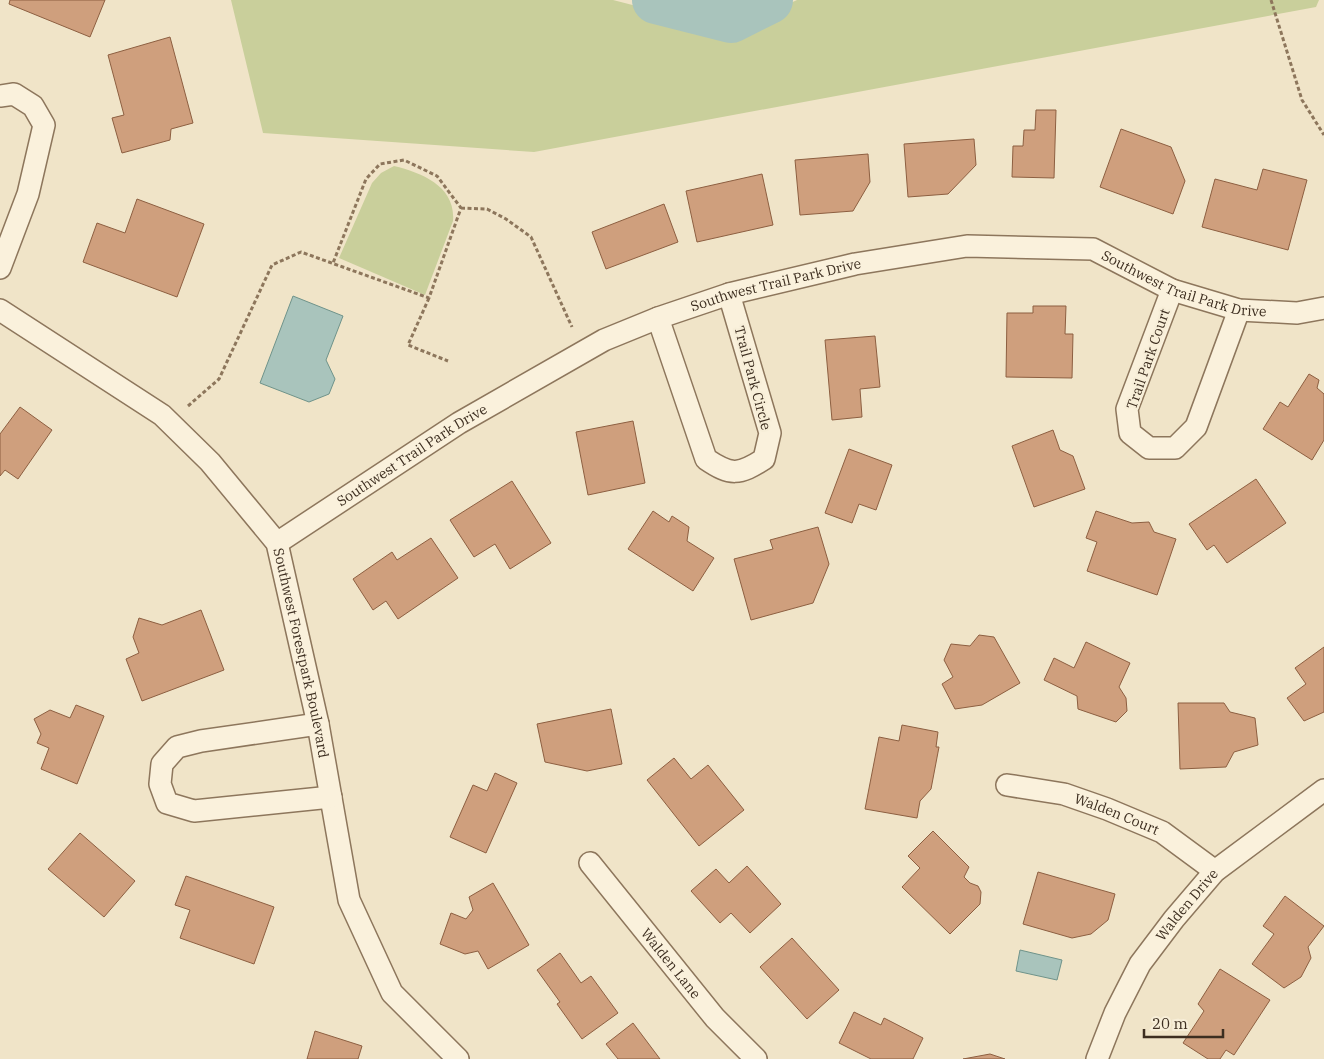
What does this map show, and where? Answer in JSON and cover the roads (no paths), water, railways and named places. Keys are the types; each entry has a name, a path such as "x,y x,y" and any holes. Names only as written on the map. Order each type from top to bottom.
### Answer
{"street":[{"path":"0,96 14,94 33,106 44,125 28,194 0,268"},
{"name":"Southwest Trail Park Drive","path":"278,543 459,423 604,340 658,318 730,294 855,264 967,246 1093,249 1172,290 1239,310 1297,313 1324,308"},
{"name":"Trail Park Court","path":"1172,290 1127,409 1130,433 1149,448 1174,448 1196,427 1239,310"},
{"name":"Trail Park Circle","path":"658,318 706,459 724,471 744,471 764,459 770,433 730,294"},
{"name":"Southwest Forestpark Boulevard","path":"0,310 162,415 210,462 278,543 318,724 349,900 392,993 458,1059"},
{"path":"318,724 177,747 162,764 160,784 167,803 194,811 331,797"},
{"name":"Walden Court","path":"1007,785 1064,794 1107,809 1162,832 1216,871"},
{"name":"Walden Drive","path":"1098,1059 1115,1014 1140,964 1174,919 1216,871 1324,790"},
{"name":"Walden Lane","path":"590,864 715,1018 756,1059"}],"water":[{"path":"293,296 343,316 326,360 335,379 329,394 309,402 260,383"},
{"path":"1020,950 1062,960 1057,980 1016,971"}],"waterway":[{"path":"656,0 731,19 769,0"}]}
